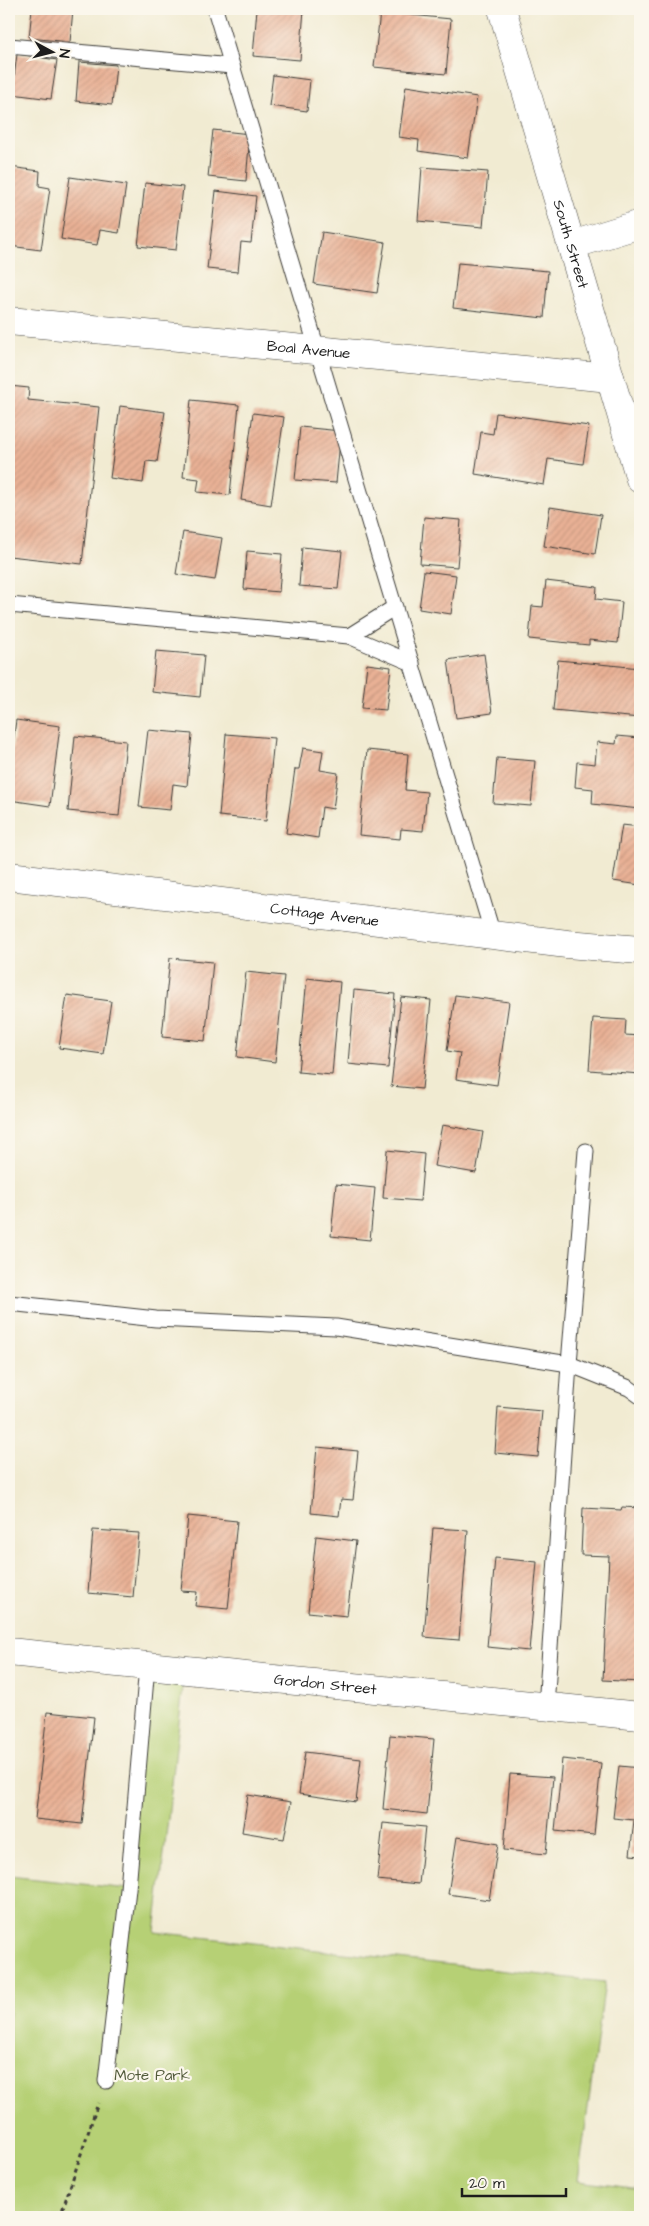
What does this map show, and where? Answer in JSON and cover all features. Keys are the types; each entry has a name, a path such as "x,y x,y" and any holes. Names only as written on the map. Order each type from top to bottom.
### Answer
{"street":[{"name":"South Street","path":"502,9 640,479"},
{"path":"572,246 640,224"},
{"name":"Boal Avenue","path":"9,321 610,378"},
{"name":"Cottage Avenue","path":"9,876 493,935 640,950"},
{"name":"Gordon Street","path":"9,1652 640,1716"}],"lane":[{"path":"215,9 493,935"},
{"path":"9,46 232,66"},
{"path":"9,605 349,636 412,663"},
{"path":"349,636 395,606"},
{"path":"546,1706 569,1364 586,1151"},
{"path":"9,1302 156,1319 336,1327 569,1364 629,1388 640,1396"},
{"path":"106,2082 128,1889 147,1666"}],"path":[{"path":"60,2217 106,2082"},
{"path":"9,2215 34,2217"}],"green space":[{"name":"Mote Park","path":"147,1666 185,1670 155,1932 605,1982 578,2181 640,2189 640,2217 9,2217 9,1876 128,1889"}],"building":[{"path":"32,9 73,9 70,42 29,38"},
{"path":"257,9 304,9 300,60 253,56"},
{"path":"380,12 451,19 446,74 374,67"},
{"path":"17,54 57,60 51,99 12,94"},
{"path":"79,62 116,65 112,105 76,101"},
{"path":"273,75 310,80 307,111 269,106"},
{"path":"406,86 477,97 468,158 418,151 419,140 399,137"},
{"path":"213,130 250,134 246,181 208,177"},
{"path":"10,167 40,171 39,186 50,188 41,250 9,246"},
{"path":"422,167 488,172 483,227 418,221"},
{"path":"70,177 126,185 119,233 100,230 97,245 61,239"},
{"path":"145,183 183,187 176,250 138,246"},
{"path":"216,191 256,196 251,243 241,242 238,272 207,269"},
{"path":"322,232 385,242 377,293 314,284"},
{"path":"458,263 548,271 544,318 453,308"},
{"path":"9,386 29,388 28,400 99,407 82,564 9,556"},
{"path":"191,400 239,405 230,495 197,492 199,479 183,477"},
{"path":"120,406 165,412 157,462 146,461 143,483 110,478"},
{"path":"253,413 284,417 271,505 241,500"},
{"path":"496,413 589,426 583,464 548,459 544,485 475,474 481,432 493,434"},
{"path":"300,427 341,431 336,483 295,480"},
{"path":"550,507 601,515 595,554 544,546"},
{"path":"424,517 461,520 457,567 420,564"},
{"path":"183,532 222,538 215,580 176,574"},
{"path":"302,547 342,551 338,589 299,586"},
{"path":"247,551 282,554 279,592 244,589"},
{"path":"424,571 456,575 451,614 419,609"},
{"path":"546,581 597,587 596,599 622,602 618,643 589,640 589,645 529,639 532,606 543,607"},
{"path":"156,651 204,655 200,697 152,692"},
{"path":"484,654 492,713 456,718 448,660"},
{"path":"558,660 640,668 640,718 553,710"},
{"path":"367,664 391,667 386,710 362,708"},
{"path":"16,720 60,726 50,806 9,800 9,774"},
{"path":"148,730 192,734 187,786 173,784 170,810 139,807"},
{"path":"226,734 274,738 266,821 219,816"},
{"path":"75,736 126,741 119,816 68,811"},
{"path":"617,736 640,738 640,809 592,804 593,789 575,787 577,762 595,764 597,742 616,744"},
{"path":"303,748 323,751 320,770 338,773 333,809 322,807 318,838 286,833 295,769 299,769"},
{"path":"367,750 408,754 405,790 427,792 423,831 401,829 400,839 359,835"},
{"path":"497,758 535,761 531,806 493,803"},
{"path":"622,825 640,827 640,885 613,881"},
{"path":"170,958 213,962 205,1041 162,1037"},
{"path":"246,972 284,976 275,1062 237,1057"},
{"path":"307,978 340,982 332,1075 298,1072"},
{"path":"354,990 395,994 388,1068 348,1064"},
{"path":"67,995 111,1001 103,1054 59,1048"},
{"path":"455,995 509,1002 497,1085 456,1079 460,1053 447,1051"},
{"path":"401,997 431,1000 422,1089 391,1086"},
{"path":"593,1018 626,1020 625,1035 640,1036 640,1074 589,1070"},
{"path":"442,1125 483,1132 476,1173 434,1166"},
{"path":"387,1150 424,1154 420,1201 383,1198"},
{"path":"336,1184 375,1188 370,1240 331,1236"},
{"path":"498,1407 542,1411 538,1457 495,1453"},
{"path":"317,1447 358,1451 353,1500 341,1499 339,1516 311,1513"},
{"path":"622,1507 640,1508 640,1682 603,1680 609,1556 581,1555 583,1508 621,1510"},
{"path":"188,1516 237,1521 228,1609 195,1606 197,1592 181,1591"},
{"path":"433,1528 468,1530 459,1640 424,1637"},
{"path":"93,1530 139,1533 133,1597 88,1593"},
{"path":"316,1536 356,1541 347,1616 308,1612"},
{"path":"495,1558 537,1562 529,1651 487,1647"},
{"path":"47,1712 94,1717 82,1824 35,1819"},
{"path":"390,1735 434,1739 427,1814 383,1809"},
{"path":"305,1752 361,1759 356,1802 299,1794"},
{"path":"562,1759 601,1763 594,1835 555,1831"},
{"path":"619,1766 640,1768 640,1856 630,1855 634,1820 613,1818"},
{"path":"510,1774 553,1777 546,1854 504,1850"},
{"path":"248,1795 291,1802 284,1839 242,1832"},
{"path":"383,1823 425,1827 419,1884 377,1880"},
{"path":"457,1837 498,1844 489,1900 448,1894"}]}
